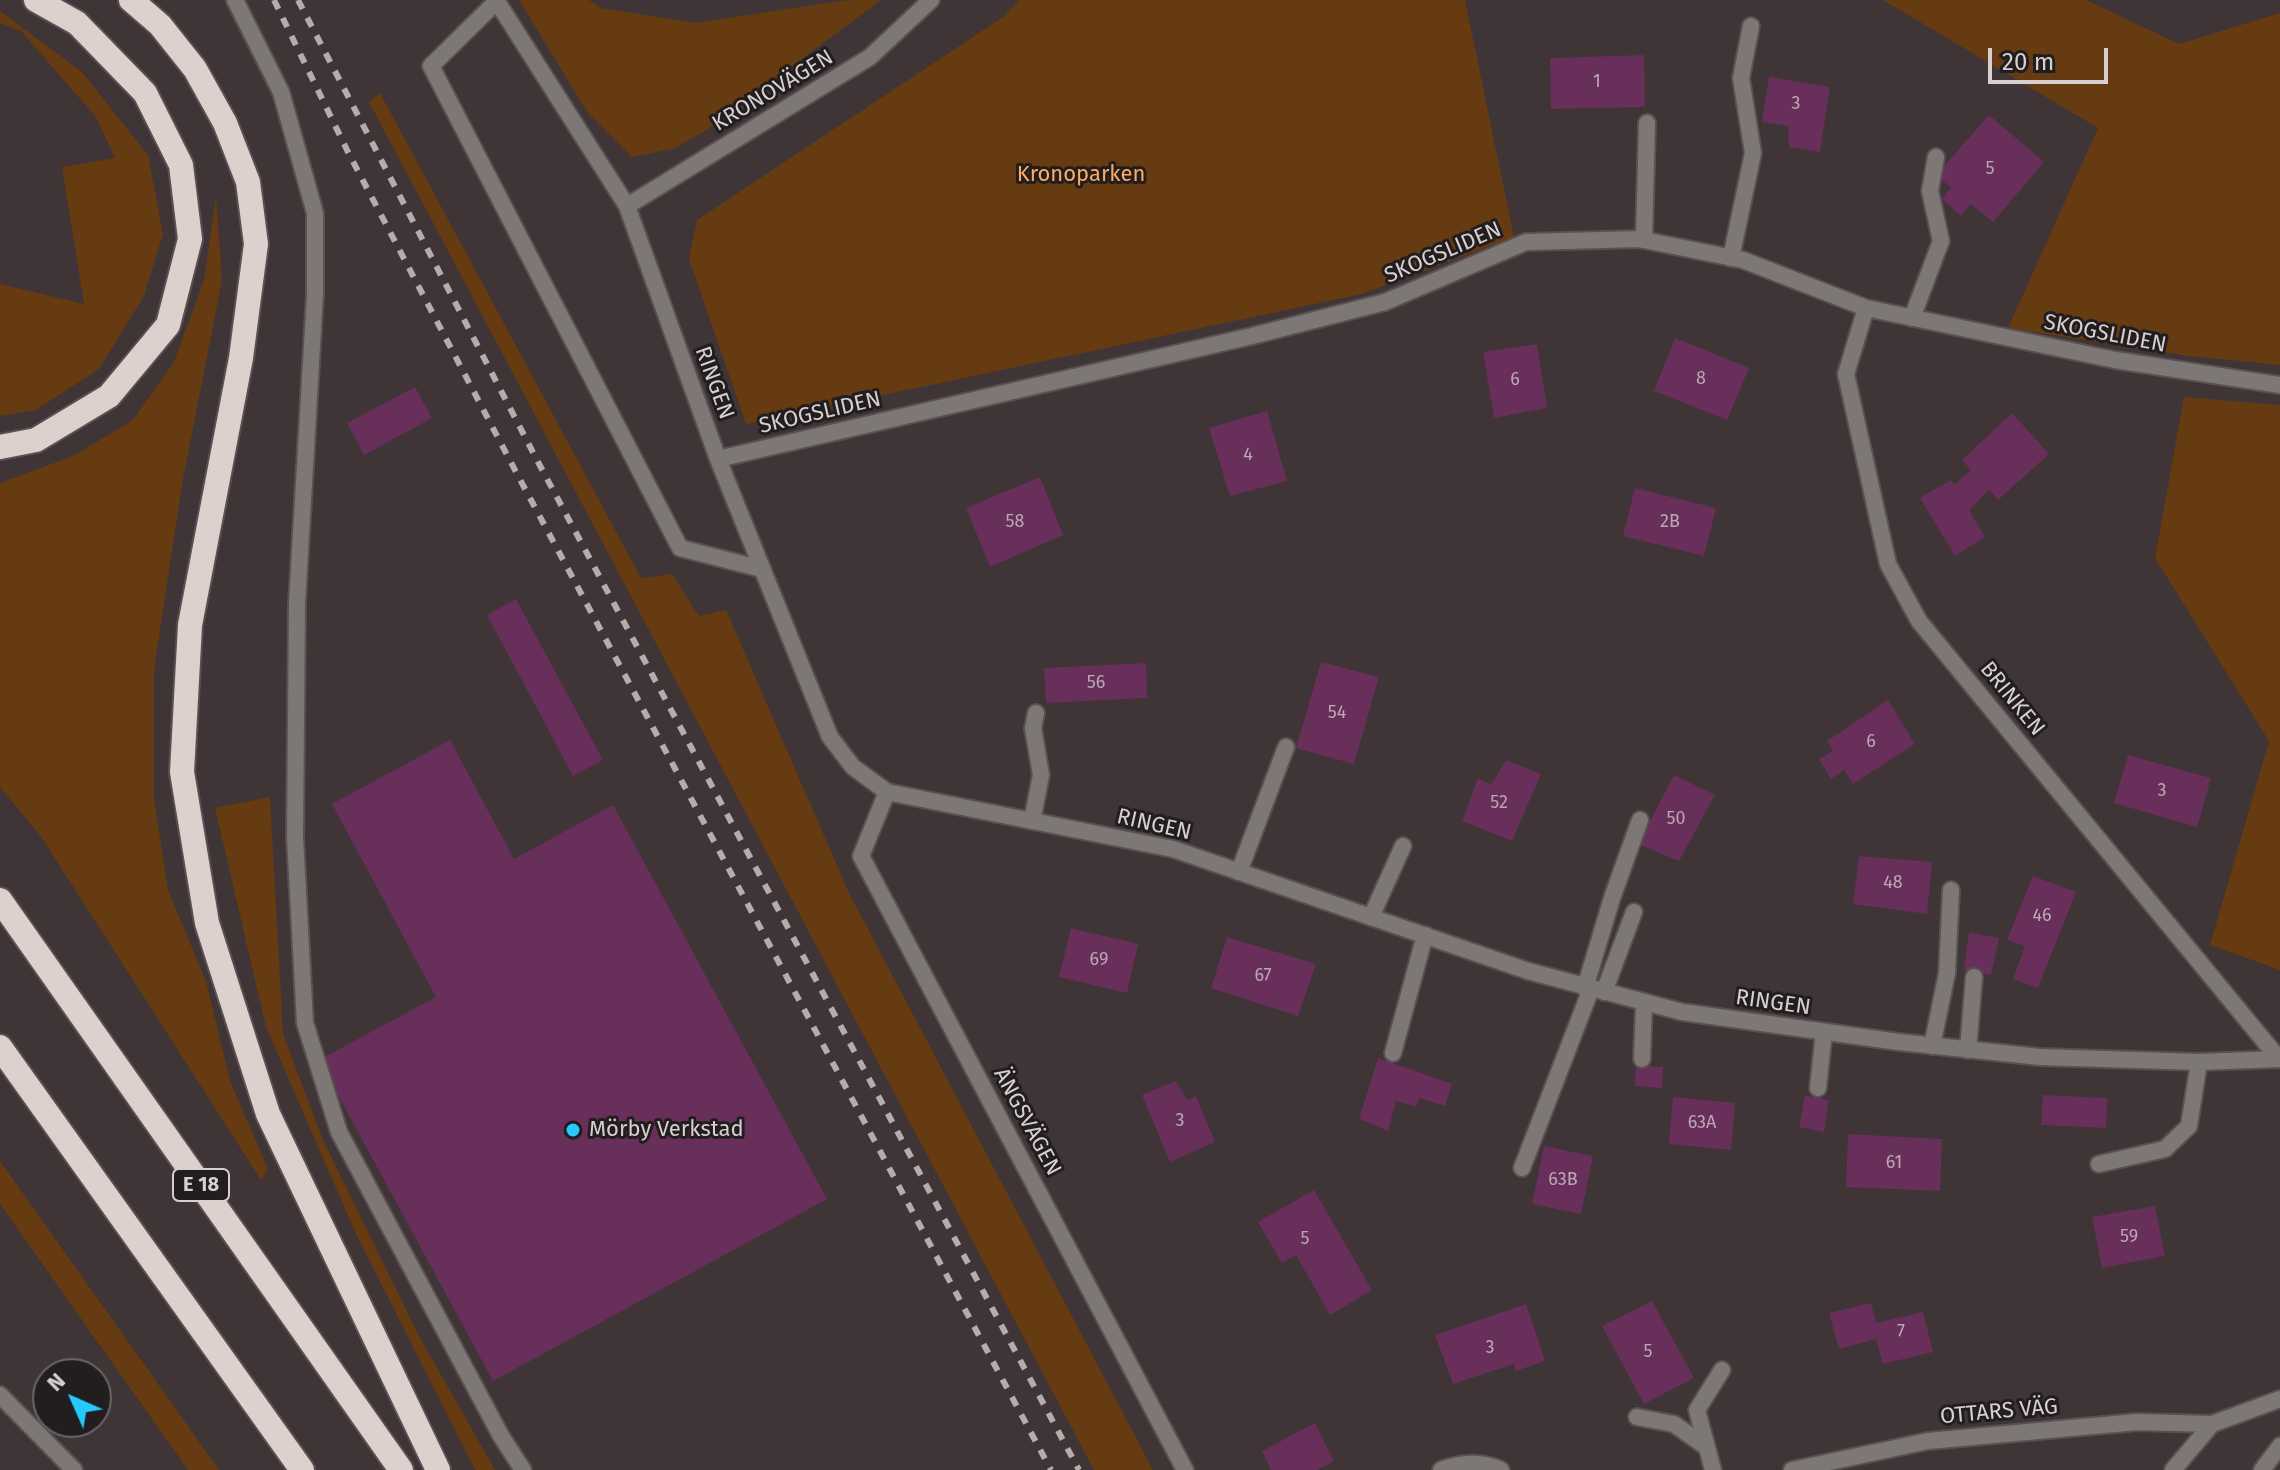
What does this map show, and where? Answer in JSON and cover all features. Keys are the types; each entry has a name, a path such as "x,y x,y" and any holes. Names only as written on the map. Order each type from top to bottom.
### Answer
{"highway":[{"path":"0,447 36,440 109,396 168,325 190,239 181,165 145,93 77,23 36,0"},
{"path":"131,0 160,25 195,69 225,123 248,182 256,244 241,358 190,625 182,772 207,923 268,1114 438,1470"},
{"name":"E 18","path":"0,900 401,1470"},
{"path":"0,1047 302,1470"}],"street":[{"path":"235,0 281,92 315,213 315,294 297,603 295,837 305,1023 339,1132 501,1436 523,1470"},
{"path":"497,0 431,66 680,548 762,569"},
{"name":"RINGEN","path":"497,0 627,206 718,459 830,737 853,767 887,792 1173,849 1593,990 1682,1012 1932,1046 2040,1057 2199,1062 2279,1059"},
{"name":"KRONOVÄGEN","path":"627,206 870,57 931,0"},
{"path":"1731,258 1753,153 1741,78 1751,26"},
{"path":"1644,240 1647,123"},
{"path":"1912,318 1941,241 1930,191 1936,157"},
{"name":"SKOGSLIDEN","path":"718,459 1252,336 1385,302 1526,242 1644,240 1731,258 1866,308 2115,360 2280,385"},
{"name":"BRINKEN","path":"1866,308 1846,374 1888,564 1919,621 2279,1059"},
{"path":"1032,821 1041,775 1033,728 1036,713"},
{"path":"1239,872 1286,747"},
{"name":"ÄNGSVÄGEN","path":"887,792 861,856 1185,1470"},
{"path":"1593,990 1640,820"},
{"path":"1371,917 1403,846"},
{"path":"1932,1046 1947,973 1951,890"},
{"path":"1522,1168 1593,990 1634,912"},
{"path":"1393,1053 1425,935"},
{"path":"1968,1050 1974,977"},
{"path":"1642,1059 1644,1003"},
{"path":"1818,1088 1824,1032"},
{"path":"2099,1164 2165,1149 2189,1126 2199,1062"},
{"path":"1713,1470 1697,1410 1722,1370"},
{"path":"0,1395 74,1470"},
{"path":"2173,1470 2212,1424 2280,1399"},
{"path":"1637,1417 1674,1424 1705,1446"},
{"name":"OTTARS VÄG","path":"1792,1470 1928,1441 2137,1422 2212,1424"},
{"path":"2262,1470 2280,1446"},
{"path":"1441,1470 1457,1463 1487,1463 1501,1470"}],"green space":[{"path":"519,0 589,0 601,8 695,23 847,0 881,0 705,131 673,149 632,157 588,113"},
{"name":"Kronoparken","path":"1019,0 1465,0 1514,237 1362,294 746,424 689,259 697,220 1003,17"},
{"path":"1883,0 2086,0 2179,44 2280,13 2280,365 2189,356 2008,328 2098,128"},
{"path":"0,11 82,72 148,155 163,234 144,296 99,369 36,410 0,416 0,284 84,304 62,167 115,158 96,117 21,31 0,23"},
{"path":"380,93 641,578 672,574 699,616 726,610 849,893 1153,1470 1094,1470 369,102"},
{"path":"216,197 222,280 182,485 154,670 154,799 168,890 206,981 230,1081 268,1169 261,1180 42,838 0,787 0,483 73,456 133,420 174,362 204,280"},
{"path":"2184,397 2280,405 2280,970 2210,945 2269,741 2155,558"},
{"path":"270,797 283,1034 323,1140 419,1336 495,1470 476,1470 470,1460 356,1234 266,1027 215,808"},
{"path":"0,1161 219,1470 188,1470 112,1362 112,1358 109,1358 0,1204"}],"building":[{"path":"1644,55 1645,107 1551,109 1550,58"},
{"path":"1769,77 1830,87 1820,152 1789,147 1788,126 1762,122"},
{"path":"1989,115 2044,162 1993,222 1971,204 1961,216 1942,199 1951,188 1936,175"},
{"path":"1675,338 1749,368 1727,420 1654,391"},
{"path":"1537,344 1547,408 1494,418 1483,352"},
{"path":"415,387 432,418 364,455 347,423"},
{"path":"1267,411 1287,481 1230,496 1209,428"},
{"path":"2012,413 2049,454 1998,500 1989,490 1969,510 1985,537 1955,556 1920,498 1951,480 1954,485 1971,470 1962,460"},
{"path":"1040,477 1063,535 990,567 966,508"},
{"path":"1635,488 1716,508 1704,556 1623,536"},
{"path":"516,599 603,760 573,776 487,615"},
{"path":"1321,662 1379,677 1354,764 1296,748"},
{"path":"1146,663 1147,698 1046,703 1044,668"},
{"path":"1888,700 1915,744 1853,784 1844,770 1831,779 1819,759 1833,751 1827,741"},
{"name":"Mörby Verkstad","path":"450,740 514,859 613,805 827,1199 493,1381 319,1060 436,997 332,804"},
{"path":"2128,755 2211,778 2197,827 2114,803"},
{"path":"1506,760 1541,774 1512,841 1462,821 1478,778 1491,785"},
{"path":"1674,775 1715,795 1679,861 1638,844"},
{"path":"1859,856 1932,862 1927,914 1853,904"},
{"path":"2033,876 2076,892 2038,988 2013,979 2025,946 2007,940"},
{"path":"1071,928 1138,944 1127,993 1059,977"},
{"path":"1969,932 1999,938 1991,975 1964,970"},
{"path":"1227,937 1316,964 1298,1016 1211,988"},
{"path":"1378,1058 1452,1084 1445,1106 1419,1098 1416,1107 1396,1101 1388,1131 1359,1119"},
{"path":"1636,1065 1663,1067 1662,1088 1635,1086"},
{"path":"1176,1081 1187,1100 1196,1096 1215,1142 1170,1162 1142,1095"},
{"path":"1805,1095 1829,1100 1824,1132 1799,1127"},
{"path":"2043,1095 2107,1098 2106,1128 2041,1125"},
{"path":"1673,1097 1735,1103 1731,1150 1669,1144"},
{"path":"1848,1134 1942,1139 1940,1191 1846,1187"},
{"path":"1544,1146 1593,1156 1581,1214 1532,1204"},
{"path":"1314,1190 1372,1290 1330,1315 1296,1255 1282,1263 1258,1222"},
{"path":"2155,1206 2165,1256 2102,1268 2092,1217"},
{"path":"1652,1301 1694,1378 1644,1404 1602,1326"},
{"path":"1871,1303 1876,1323 1923,1312 1933,1352 1883,1364 1876,1339 1839,1349 1829,1313"},
{"path":"1526,1304 1545,1361 1516,1371 1514,1364 1453,1384 1435,1335"},
{"path":"1315,1423 1334,1461 1317,1470 1271,1470 1262,1451"}],"railway":[{"path":"274,0 348,152 516,472 1051,1470"},
{"path":"298,0 538,462 1079,1470"}],"place":[{"name":"Mörby Verkstad","path":"573,1130"}]}
